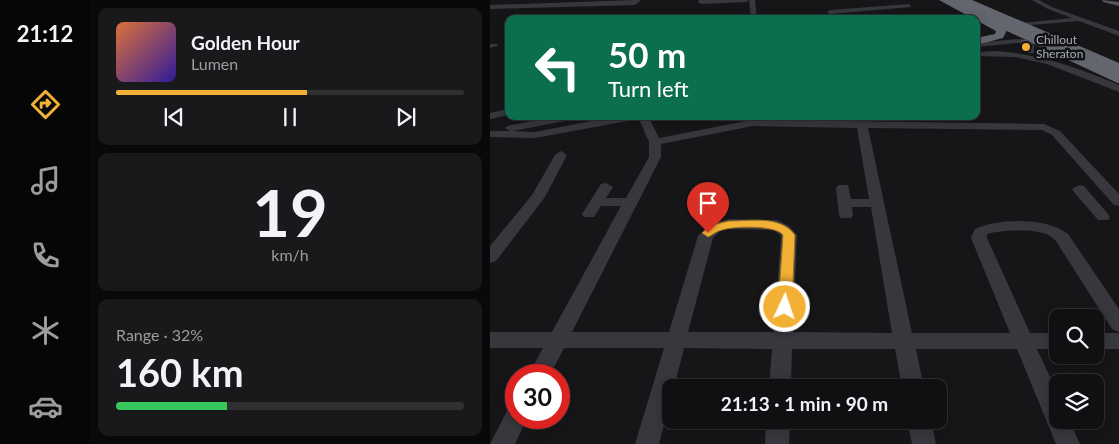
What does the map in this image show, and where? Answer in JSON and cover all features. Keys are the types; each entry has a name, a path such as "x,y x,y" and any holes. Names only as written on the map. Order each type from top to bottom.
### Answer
{"highway":[{"path":"943,0 974,15"},
{"path":"952,0 1119,78"},
{"path":"965,0 1119,68"},
{"path":"980,18 1002,30 1001,34 980,42"},
{"path":"996,26 1018,33 1028,33 1026,27"}],"main road":[{"path":"1106,0 1119,4"}],"street":[{"path":"490,7 501,0"},
{"path":"490,7 635,3 638,0"},
{"path":"702,0 702,2 746,0"},
{"path":"752,0 754,15"},
{"path":"898,0 916,10"},
{"path":"1035,0 1080,20 1118,33"},
{"path":"832,15 828,9 909,6"},
{"path":"1026,27 1080,20"},
{"path":"980,43 1016,41 1077,66 1100,80"},
{"path":"989,44 1053,61 1119,89"},
{"path":"980,54 1033,47 1081,52"},
{"path":"1008,50 1033,47"},
{"path":"490,116 505,113"},
{"path":"490,133 556,120"},
{"path":"490,133 535,135 615,120"},
{"path":"545,364 655,157 656,142 645,120"},
{"path":"656,142 754,123 794,120 862,125 1044,127 1056,133 1119,203"},
{"path":"862,125 911,379"},
{"path":"490,257 538,197 561,155"},
{"path":"589,214 606,187"},
{"path":"842,188 845,209 877,203"},
{"path":"1079,189 1103,217"},
{"path":"597,202 632,202"},
{"path":"1092,204 1119,203"},
{"path":"647,444 706,236 715,228 729,224 777,225 789,235 781,379"},
{"path":"1068,444 979,238 980,232 985,229 1039,228 1055,232 1062,238 1119,324"},
{"path":"490,340 1049,341"},
{"path":"1104,341 1119,342"},
{"path":"502,444 510,429"},
{"path":"777,444 778,429"},
{"path":"921,429 924,444"}],"building":[{"path":"1028,40 1032,43 1021,41"}],"tunnel":[{"path":"1027,49 1034,49"}],"place":[{"name":"Chillout Sheraton","path":"1026,47"}],"route":[{"path":"708,233 715,228 729,224 777,225 787,231 789,235 785,307"}]}
